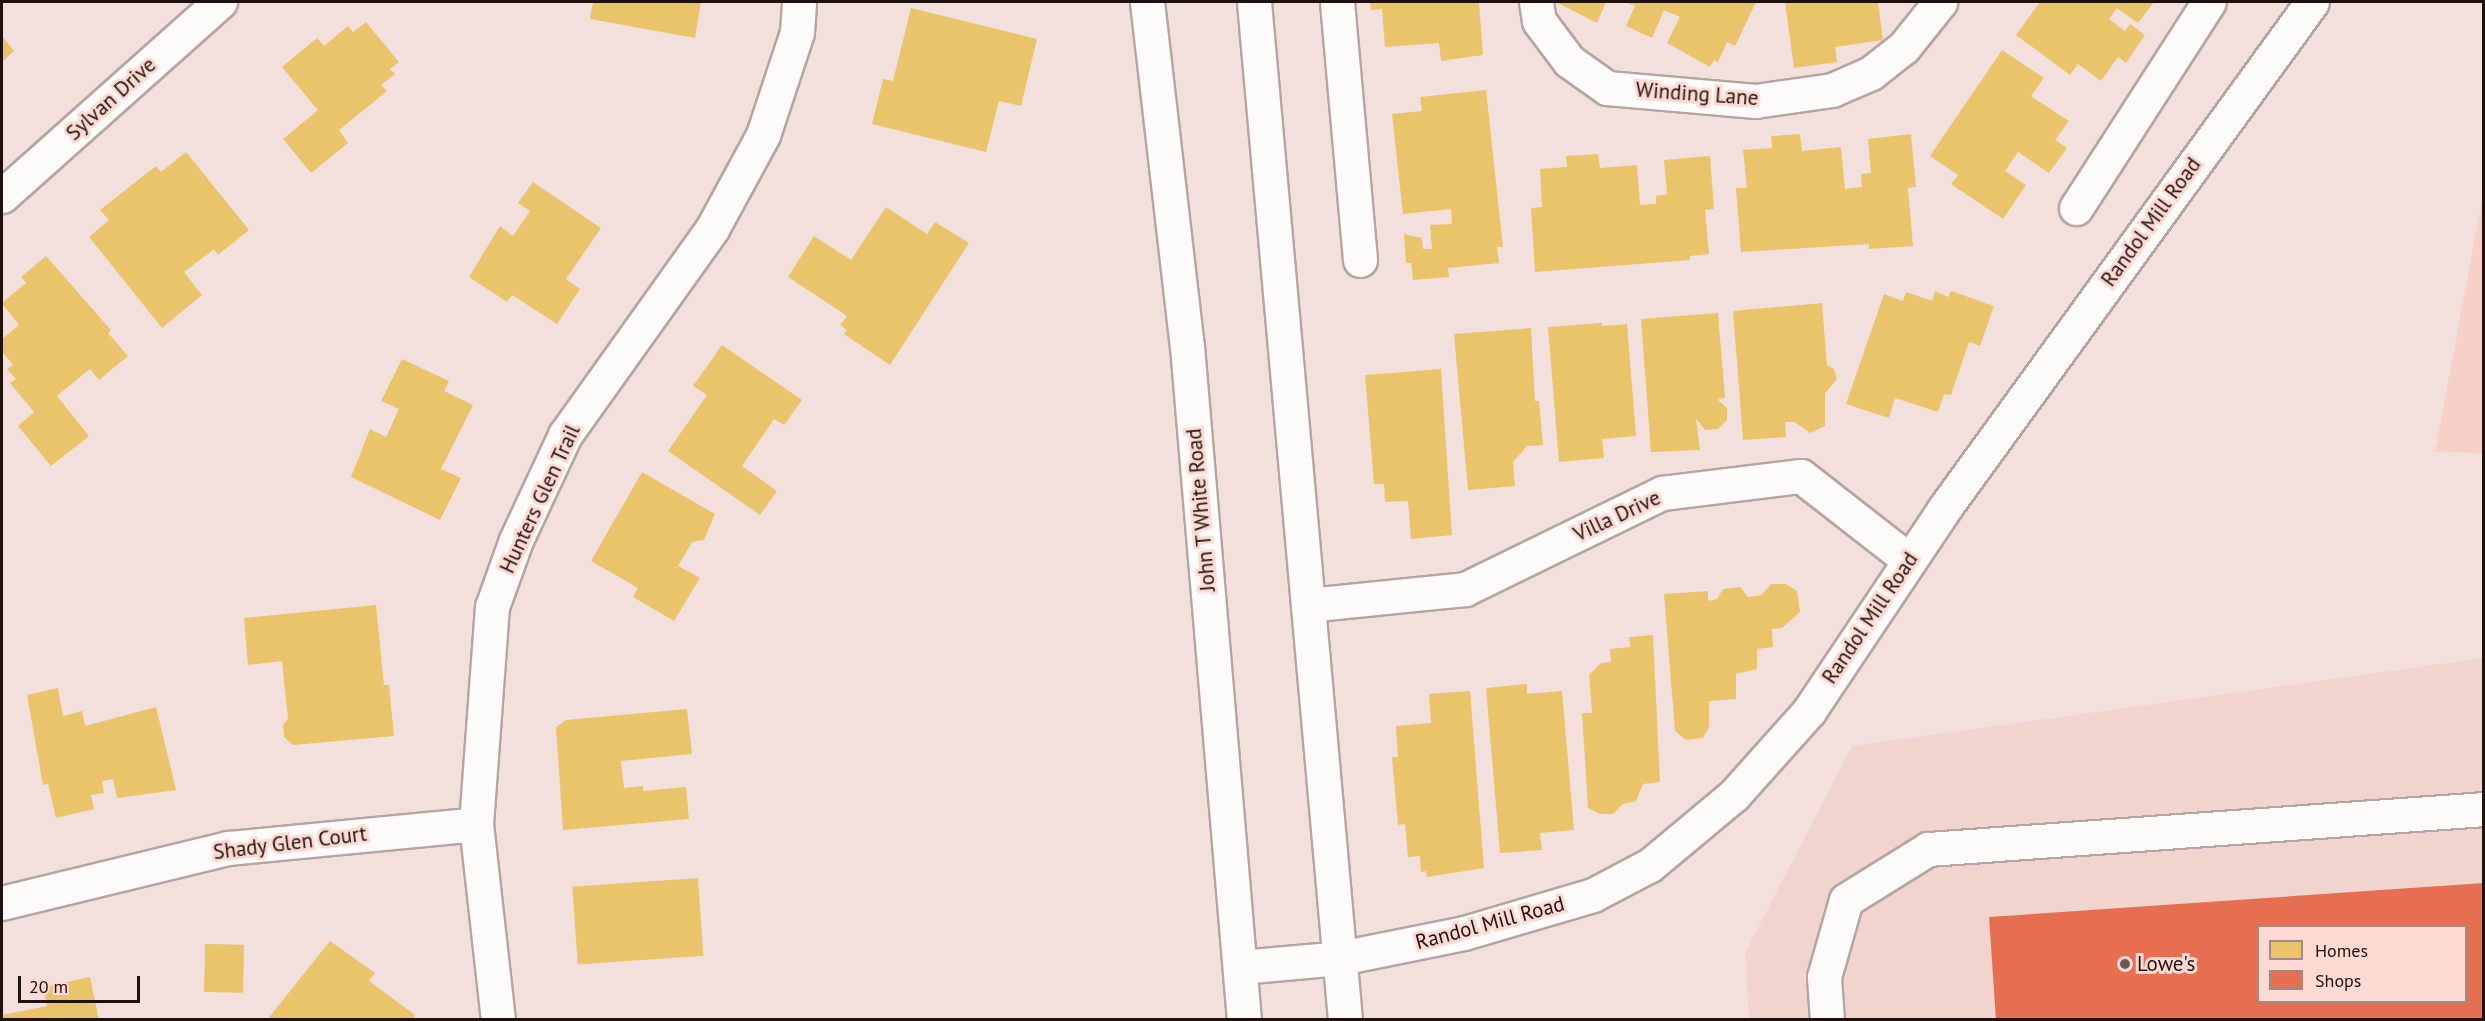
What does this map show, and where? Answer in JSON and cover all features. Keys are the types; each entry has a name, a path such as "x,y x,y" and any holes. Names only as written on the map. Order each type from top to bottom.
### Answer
{"street":[{"name":"Sylvan Drive","path":"2,196 220,2"},
{"name":"Hunters Glen Trail","path":"498,1020 476,824 492,607 516,540 565,435 712,229 763,135 798,32 799,2"},
{"name":"John T White Road","path":"1147,2 1187,346 1244,1020"},
{"path":"1254,2 1345,1020"},
{"path":"1336,2 1360,260"},
{"name":"Winding Lane","path":"1536,2 1539,21 1569,61 1607,88 1755,101 1832,90 1871,73 1904,47 1940,2"},
{"path":"2076,208 2209,2"},
{"name":"Randol Mill Road","path":"1240,967 1340,958 1464,933 1582,898 1650,865 1734,795 1809,711 1909,560 2312,2"},
{"name":"Villa Drive","path":"1308,605 1465,590 1662,493 1801,476 1909,560"},
{"path":"1827,1020 1824,977 1846,900 1928,849 2484,809"},
{"name":"Shady Glen Court","path":"2,903 228,848 476,824"}],"shaded area":[{"path":"2483,194 2483,453 2435,452"},
{"path":"2483,658 2483,1019 1749,1019 1745,953 1852,746"}],"building: Homes":[{"path":"593,2 701,2 695,38 590,19"},
{"path":"1370,2 1479,2 1483,55 1441,61 1439,43 1385,47 1382,9 1371,10"},
{"path":"1556,2 1606,2 1597,23"},
{"path":"1625,2 1756,2 1735,46 1727,42 1718,62 1714,60 1710,67 1667,43 1680,17 1664,10 1652,38 1626,26 1635,6"},
{"path":"1785,2 1878,2 1883,40 1835,47 1837,62 1794,68"},
{"path":"2040,2 2154,2 2138,23 2117,8 2109,19 2125,31 2130,24 2145,35 2126,63 2118,57 2101,81 2078,64 2070,75 2016,35"},
{"path":"911,8 1037,39 1021,106 999,101 986,152 872,124 883,79 893,81"},
{"path":"366,22 399,62 390,69 395,74 381,85 387,91 339,130 348,143 311,173 283,139 318,110 282,67 317,38 324,46 348,26 353,32"},
{"path":"2,36 14,51 2,62"},
{"path":"2002,50 2044,78 2031,96 2069,121 2055,140 2067,148 2049,173 2018,152 2005,171 2026,185 2003,219 1951,184 1958,175 1930,156"},
{"path":"1486,90 1503,247 1497,247 1499,263 1448,268 1449,277 1413,280 1411,263 1406,263 1404,234 1422,238 1423,249 1432,249 1430,225 1452,224 1451,209 1403,214 1392,114 1422,111 1420,97"},
{"path":"1800,134 1802,151 1841,147 1845,189 1862,187 1861,174 1871,173 1868,139 1911,134 1916,187 1908,188 1913,246 1869,249 1869,244 1741,252 1736,188 1747,188 1743,150 1772,148 1771,136"},
{"path":"186,152 249,230 218,255 214,249 184,272 202,295 162,328 89,237 109,220 100,210 156,166 161,172"},
{"path":"1598,154 1600,168 1637,165 1640,205 1656,204 1656,196 1667,194 1664,160 1710,156 1714,209 1705,210 1709,254 1690,256 1690,260 1535,272 1531,208 1542,207 1540,169 1567,167 1566,156"},
{"path":"533,182 601,228 566,279 580,289 557,324 512,295 507,302 469,277 500,226 513,236 530,211 518,203"},
{"path":"886,207 927,234 935,222 969,243 890,365 844,334 847,330 840,325 847,316 788,277 814,236 851,260"},
{"path":"46,256 111,330 108,333 128,356 99,380 90,369 57,396 89,436 51,466 18,426 34,412 10,383 16,379 7,369 13,365 2,351 2,339 19,325 2,303 26,283 21,277"},
{"path":"1935,291 1948,297 1951,291 1994,306 1980,346 1969,342 1951,395 1944,394 1938,412 1895,398 1889,418 1846,404 1884,294 1903,301 1906,292 1932,301"},
{"path":"1822,303 1827,365 1834,369 1837,379 1825,393 1825,426 1810,433 1795,422 1785,422 1786,437 1743,440 1733,311"},
{"path":"1718,313 1725,398 1717,399 1727,408 1727,420 1718,429 1705,430 1696,419 1700,450 1651,452 1641,319"},
{"path":"1602,323 1602,326 1627,324 1636,436 1602,439 1604,458 1559,462 1548,327"},
{"path":"1531,328 1535,401 1539,401 1543,445 1527,446 1513,462 1515,486 1468,490 1454,334"},
{"path":"722,345 802,400 784,425 774,419 742,466 777,491 760,515 668,451 707,395 693,386"},
{"path":"402,359 449,381 444,391 473,405 441,469 461,478 440,520 351,477 370,429 386,437 399,409 381,401"},
{"path":"1441,369 1452,535 1411,539 1408,501 1385,502 1384,484 1374,484 1365,375"},
{"path":"642,472 715,514 704,540 692,542 678,566 700,578 674,621 633,597 638,588 591,561"},
{"path":"1771,584 1786,584 1797,591 1800,612 1782,628 1772,629 1773,647 1757,649 1757,669 1736,674 1736,699 1709,701 1709,727 1703,738 1686,740 1675,731 1664,594 1708,591 1708,601 1717,599 1723,589 1740,587 1748,597 1762,595"},
{"path":"376,605 384,685 389,685 394,736 293,745 284,737 283,725 288,719 282,661 248,665 244,618"},
{"path":"1653,635 1660,782 1643,784 1636,801 1623,804 1613,814 1600,814 1588,808 1582,713 1592,713 1589,675 1601,663 1611,662 1610,649 1630,647 1629,637"},
{"path":"1527,684 1527,694 1562,691 1574,830 1540,833 1542,850 1500,853 1486,688"},
{"path":"58,688 63,716 82,711 85,726 156,707 176,790 117,798 113,779 102,781 104,793 91,795 94,809 56,818 48,784 43,785 27,695"},
{"path":"1470,691 1484,868 1427,877 1426,871 1421,872 1420,856 1408,857 1405,824 1398,825 1392,757 1398,757 1396,726 1431,723 1429,694"},
{"path":"687,709 692,754 621,761 624,788 643,786 643,791 686,787 689,819 563,830 556,727 566,720"},
{"path":"698,878 703,956 578,965 572,887"},
{"path":"330,941 375,973 369,981 415,1015 413,1020 267,1020"},
{"path":"205,944 244,945 243,993 204,992"},
{"path":"90,977 99,1020 2,1020 2,1015 47,1006 43,987"}],"building: Shops":[{"name":"Lowe's","path":"2484,883 2484,1020 1996,1020 1989,917"}],"place":[{"name":"Lowe's","path":"2125,964"}]}
